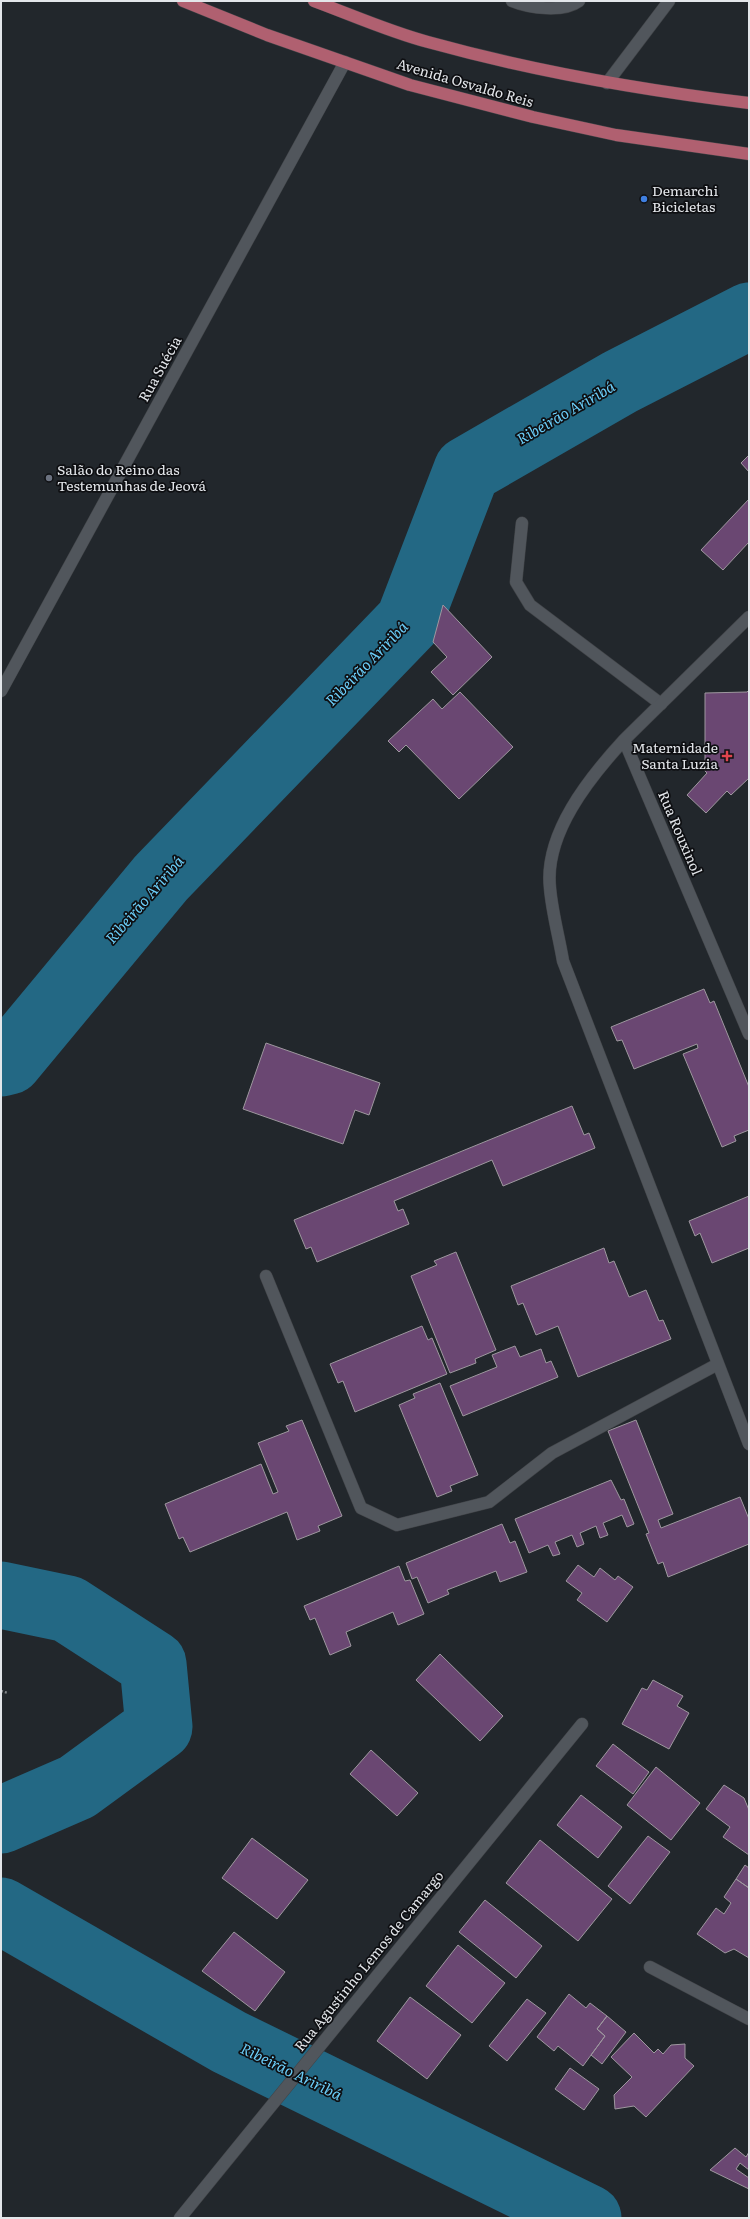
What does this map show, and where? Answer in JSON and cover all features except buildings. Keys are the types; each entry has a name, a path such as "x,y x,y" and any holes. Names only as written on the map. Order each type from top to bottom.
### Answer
{"main road":[{"name":"Avenida Osvaldo Reis","path":"183,1 267,35 410,85 532,117 616,135 749,154"},
{"name":"Avenida Osvaldo Reis","path":"314,1 427,42 607,83 749,103"}],"street":[{"path":"512,1 549,8 573,5 579,1"},
{"path":"607,83 669,1"},
{"name":"Rua Suécia","path":"1,690 345,62"},
{"path":"522,523 516,582 530,605 661,704"},
{"path":"749,617 624,740 596,770 577,799 560,833 550,860 549,888 563,960 749,1444"},
{"name":"Rua Rouxinol","path":"624,740 749,1034"},
{"path":"266,1276 361,1508 397,1524 489,1502 552,1453 718,1364"},
{"name":"Rua Agustinho Lemos de Camargo","path":"180,2218 582,1724"},
{"path":"650,1967 749,2019"}],"path":[{"path":"1,1691 8,1693"}],"waterway":[{"name":"Ribeirão Ariribá","path":"1,1063 9,1061 161,878 409,621 467,470 620,382 749,316"},
{"name":"Ribeirão Ariribá","path":"1,1595 68,1609 153,1664 159,1727 77,1787 1,1820"},
{"name":"Ribeirão Ariribá","path":"1,1911 229,2042 588,2218"}],"place":[{"name":"Demarchi Bicicletas","path":"644,199"},
{"name":"Salão do Reino das Testemunhas de Jeová","path":"49,478"},
{"name":"Maternidade Santa Luzia","path":"727,756"}]}
